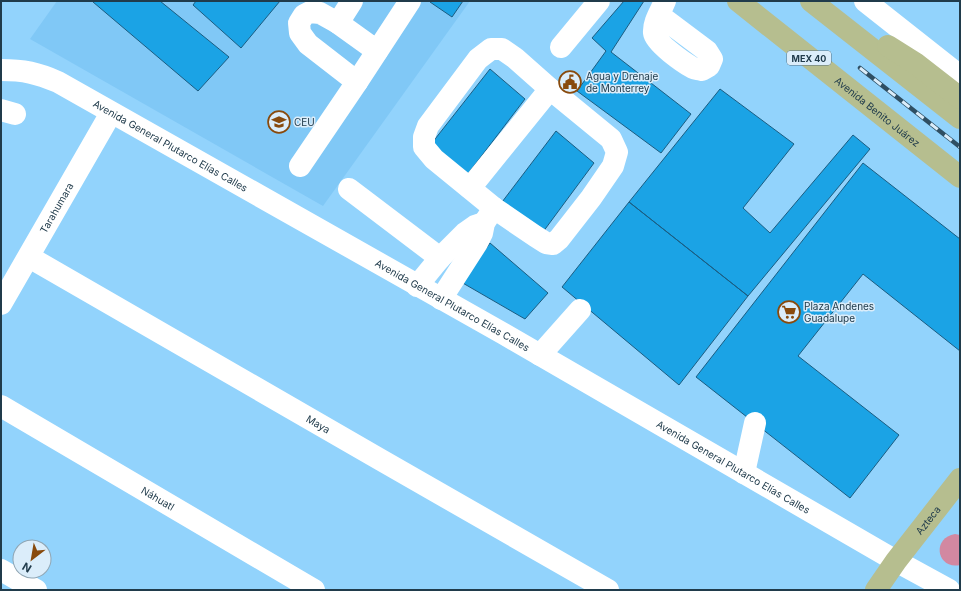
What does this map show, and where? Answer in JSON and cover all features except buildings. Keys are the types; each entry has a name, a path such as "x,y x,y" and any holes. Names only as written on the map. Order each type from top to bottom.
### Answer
{"main road":[{"name":"Avenida Benito Juárez","path":"738,1 960,177"},
{"path":"811,1 960,118"},
{"path":"833,18 878,40 915,63 960,98"},
{"path":"825,71 868,95 960,166"},
{"path":"825,71 863,114 873,123 960,192"},
{"name":"Azteca","path":"876,590 896,561 960,481"}],"street":[{"path":"338,23 352,1"},
{"path":"300,166 410,1"},
{"path":"561,47 599,1"},
{"path":"865,1 960,76"},
{"path":"357,82 308,44 300,33 299,23 304,16 310,12 320,13 338,23 377,51"},
{"path":"491,49 502,49 515,58 611,139 617,152 613,166 592,198 559,239 553,244 546,243 535,236 489,216 470,188 434,159 424,147 424,137 428,126 478,59 491,49"},
{"name":"Avenida General Plutarco Elías Calles","path":"1,70 22,70 40,74 58,82 540,355 896,561 944,587"},
{"path":"470,188 550,89"},
{"name":"Tarahumara","path":"1,304 111,113"},
{"path":"349,189 440,258"},
{"path":"417,286 440,258 465,233 489,216"},
{"path":"441,299 477,243 489,216"},
{"name":"Maya","path":"29,256 608,590"},
{"path":"540,355 580,310"},
{"name":"Náhuatl","path":"1,406 314,590"},
{"path":"744,473 755,423"},
{"path":"1,570 36,590"},
{"path":"944,587 960,580"}],"shaded area":[{"name":"CEU","path":"57,1 470,1 323,206 30,39"},
{"path":"955,534 960,535 960,565 946,563 940,553 942,541"}],"railway":[{"path":"860,68 960,147"}],"place":[{"name":"Agua y Drenaje de Monterrey","path":"570,82"},
{"name":"CEU","path":"279,122"},
{"name":"Plaza Andenes Guadalupe","path":"789,312"}]}
